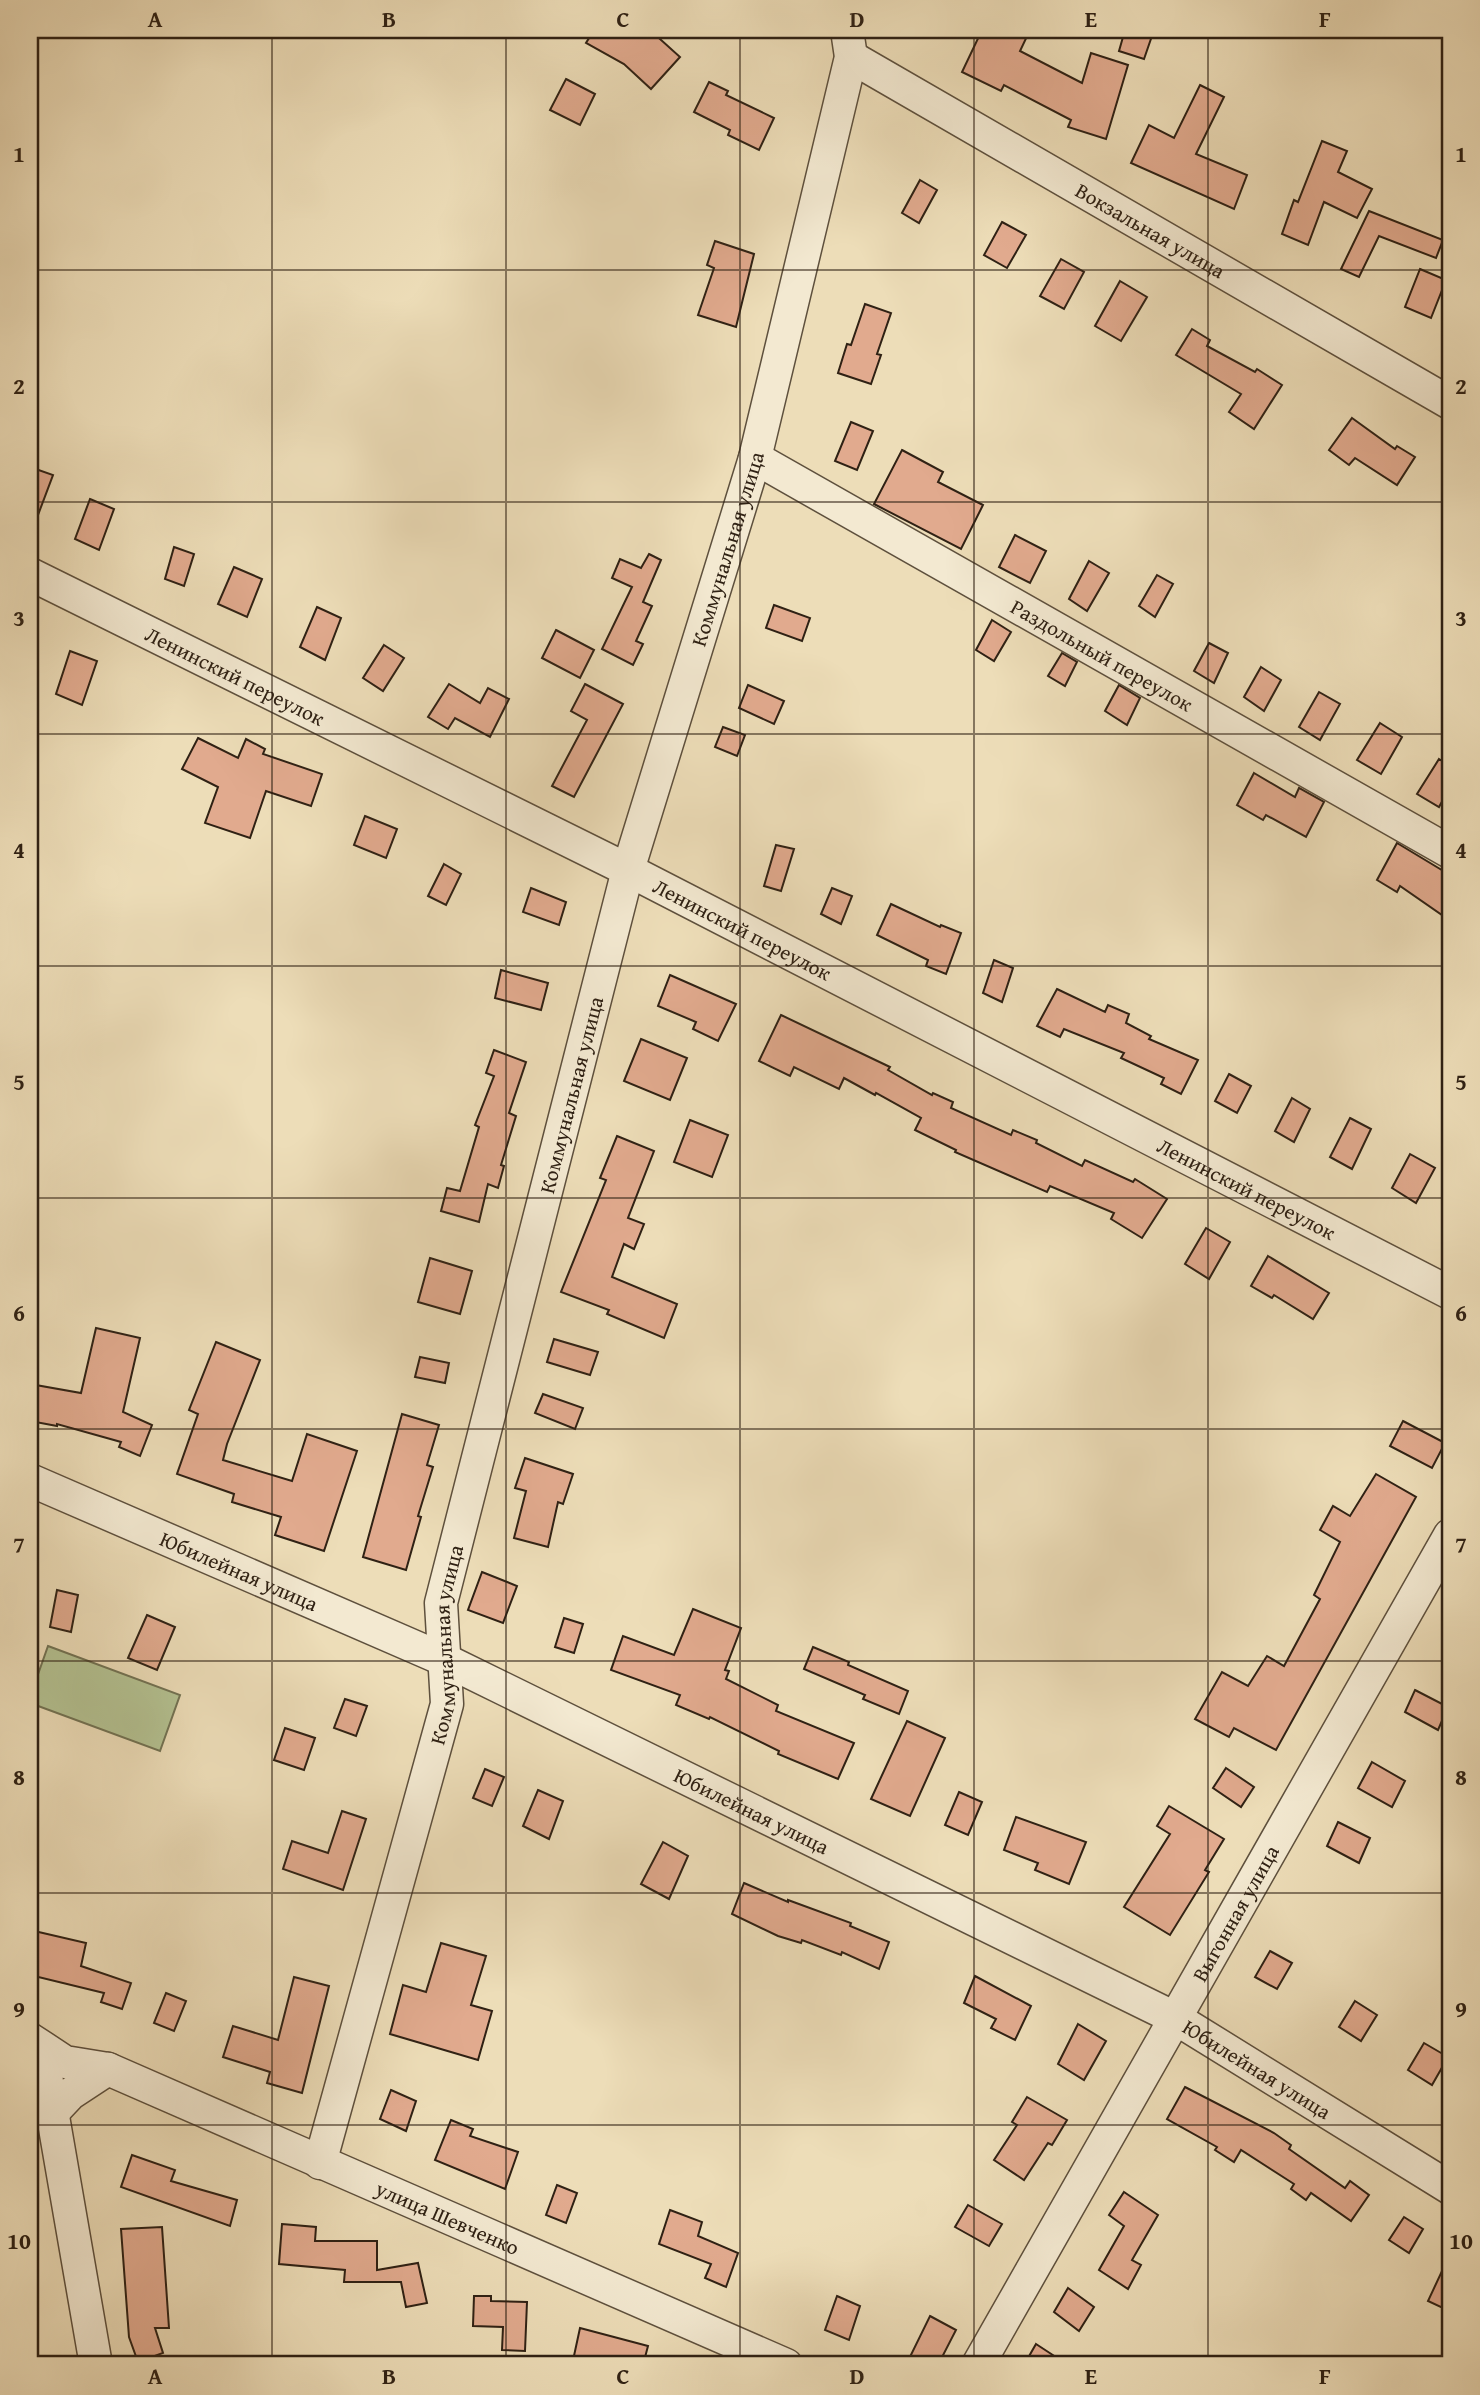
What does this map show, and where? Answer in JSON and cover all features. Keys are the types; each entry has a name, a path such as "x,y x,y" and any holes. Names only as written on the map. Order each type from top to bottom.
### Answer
{"street":[{"name":"Вокзальная улица","path":"849,43 1450,403"},
{"name":"Коммунальная улица","path":"320,2162 447,1704 441,1603 628,870 755,457 849,43"},
{"name":"Раздольный переулок","path":"755,457 1450,852"},
{"name":"Ленинский переулок","path":"30,574 628,870 1450,1293"},
{"name":"Юбилейная улица","path":"30,1480 445,1660 1175,2018 1450,2188"},
{"name":"Выгонная улица","path":"978,2365 1450,1535"},
{"name":"улица Шевченко","path":"30,2039 65,2062 108,2069 786,2365"},
{"path":"30,2052 46,2076 96,2365"},
{"path":"53,2112 69,2094 108,2069"}],"green space":[{"path":"48,1646 180,1695 160,1751 30,1703"}],"building":[{"path":"594,30 650,30 680,57 651,89 624,64 586,43"},
{"path":"982,30 1030,30 1020,51 1082,83 1091,53 1128,65 1106,139 1068,127 1071,120 1004,85 1001,91 962,72"},
{"path":"1125,30 1154,30 1144,59 1119,51"},
{"path":"566,79 595,94 580,125 550,110"},
{"path":"709,82 728,91 726,95 774,118 759,150 728,135 730,130 694,112"},
{"path":"1200,85 1224,97 1196,154 1247,175 1234,209 1131,163 1149,125 1174,138"},
{"path":"1322,141 1347,151 1338,172 1372,189 1357,218 1324,202 1308,245 1282,234 1294,200 1298,202"},
{"path":"920,180 937,190 919,223 902,213"},
{"path":"1369,211 1443,240 1436,258 1379,236 1359,277 1341,269"},
{"path":"1002,222 1026,235 1007,268 984,255"},
{"path":"715,241 754,254 736,327 698,315 714,268 707,265"},
{"path":"1061,259 1084,272 1064,309 1040,296"},
{"path":"1420,269 1446,280 1431,318 1405,307"},
{"path":"1120,281 1147,297 1121,341 1095,326"},
{"path":"865,304 891,313 877,354 881,355 871,384 838,373 847,344 851,345"},
{"path":"1192,329 1210,340 1207,346 1255,372 1257,369 1282,385 1254,429 1229,412 1241,394 1176,355"},
{"path":"1352,418 1395,449 1397,446 1415,457 1397,485 1355,458 1349,465 1329,450"},
{"path":"851,422 873,431 857,470 835,461"},
{"path":"902,450 943,472 938,482 983,505 961,549 874,504"},
{"path":"30,467 53,475 32,531 30,531"},
{"path":"90,499 114,509 99,550 75,539"},
{"path":"1015,535 1046,551 1030,583 999,567"},
{"path":"174,547 194,554 184,586 165,579"},
{"path":"649,554 661,560 643,602 652,606 636,641 643,644 633,665 602,649 632,587 612,578 620,559 641,568"},
{"path":"1089,561 1109,573 1087,611 1069,599"},
{"path":"234,567 262,579 247,617 218,604"},
{"path":"1157,575 1173,584 1155,617 1139,606"},
{"path":"774,605 810,618 802,641 766,628"},
{"path":"317,607 341,618 325,660 300,647"},
{"path":"992,620 1011,632 994,661 976,650"},
{"path":"556,630 594,650 580,678 542,658"},
{"path":"1209,643 1228,653 1214,683 1194,671"},
{"path":"384,645 404,658 383,691 363,678"},
{"path":"70,651 97,661 82,705 56,694"},
{"path":"1062,653 1077,662 1065,686 1048,676"},
{"path":"1261,667 1281,680 1264,711 1244,697"},
{"path":"449,684 480,703 488,688 509,699 490,737 455,718 448,729 428,717"},
{"path":"585,684 623,704 574,797 552,786 587,720 571,711"},
{"path":"748,685 784,701 774,724 739,708"},
{"path":"1119,685 1140,698 1127,725 1105,711"},
{"path":"1319,692 1340,704 1320,740 1299,727"},
{"path":"1380,723 1402,737 1381,774 1357,760"},
{"path":"723,727 745,735 737,756 715,747"},
{"path":"198,738 238,758 246,739 265,749 263,754 322,774 311,806 266,791 250,838 205,823 218,787 182,769"},
{"path":"1439,759 1450,766 1450,787 1439,807 1417,794"},
{"path":"1254,773 1295,797 1299,788 1324,802 1306,837 1266,815 1263,820 1237,805"},
{"path":"365,816 397,829 386,858 354,845"},
{"path":"1397,843 1450,875 1450,902 1442,915 1400,886 1397,892 1377,880"},
{"path":"776,845 794,849 781,891 764,886"},
{"path":"444,864 461,874 446,905 428,896"},
{"path":"531,888 566,902 559,925 523,912"},
{"path":"832,888 852,896 841,924 821,914"},
{"path":"891,904 940,927 941,925 961,933 946,974 926,966 928,960 877,935"},
{"path":"994,960 1013,968 1002,1002 983,993"},
{"path":"501,970 548,983 541,1010 495,998"},
{"path":"670,975 736,1004 718,1041 693,1029 696,1022 658,1006"},
{"path":"1057,989 1105,1012 1108,1005 1129,1014 1126,1023 1151,1036 1149,1039 1198,1060 1181,1094 1161,1084 1164,1078 1121,1058 1124,1053 1064,1029 1060,1037 1037,1026"},
{"path":"781,1015 890,1067 888,1070 932,1095 933,1093 953,1102 951,1108 1011,1135 1013,1130 1037,1140 1036,1143 1082,1166 1085,1160 1133,1182 1135,1179 1167,1199 1142,1238 1111,1219 1114,1213 1050,1186 1047,1192 955,1152 956,1150 915,1130 921,1118 844,1078 839,1089 794,1067 790,1076 759,1061"},
{"path":"641,1039 687,1058 670,1100 624,1081"},
{"path":"494,1050 526,1062 509,1113 516,1116 501,1165 504,1166 498,1188 488,1184 479,1222 441,1211 447,1188 460,1191 479,1127 475,1125 494,1076 486,1073"},
{"path":"1229,1074 1251,1086 1237,1113 1215,1101"},
{"path":"1292,1098 1310,1109 1294,1142 1275,1131"},
{"path":"1350,1118 1371,1129 1352,1169 1330,1157"},
{"path":"690,1120 728,1135 712,1177 674,1162"},
{"path":"617,1136 654,1151 628,1218 644,1224 634,1249 624,1244 612,1277 677,1304 664,1338 607,1314 609,1310 561,1292 606,1180 600,1178"},
{"path":"1410,1154 1435,1168 1416,1203 1392,1188"},
{"path":"1206,1228 1230,1242 1209,1279 1185,1264"},
{"path":"1268,1256 1329,1293 1313,1319 1274,1295 1272,1298 1251,1286"},
{"path":"430,1258 472,1271 460,1314 418,1302"},
{"path":"96,1328 140,1338 123,1412 152,1425 140,1456 119,1447 121,1442 57,1424 30,1421 30,1384 81,1393"},
{"path":"554,1339 598,1352 590,1375 547,1362"},
{"path":"216,1342 260,1360 223,1460 292,1481 307,1434 357,1451 324,1551 275,1535 281,1517 232,1502 234,1494 177,1474 198,1414 189,1410"},
{"path":"420,1357 449,1363 445,1383 415,1377"},
{"path":"543,1394 583,1408 575,1429 535,1413"},
{"path":"402,1414 439,1425 427,1465 433,1467 406,1570 363,1557"},
{"path":"1403,1421 1445,1443 1432,1468 1390,1446"},
{"path":"525,1458 573,1474 563,1504 558,1502 548,1547 514,1538 526,1491 515,1488"},
{"path":"1376,1474 1416,1497 1276,1750 1234,1728 1229,1737 1195,1719 1222,1672 1248,1686 1267,1656 1284,1666 1320,1599 1314,1595 1340,1542 1320,1530 1333,1506 1350,1516"},
{"path":"482,1572 517,1586 503,1623 468,1610"},
{"path":"57,1590 78,1595 71,1632 50,1627"},
{"path":"693,1609 741,1628 725,1670 729,1671 726,1679 778,1705 776,1711 854,1743 838,1779 778,1754 779,1751 710,1717 709,1719 676,1705 680,1695 611,1670 623,1636 674,1655"},
{"path":"147,1615 175,1627 157,1670 128,1658"},
{"path":"564,1618 583,1624 574,1653 555,1647"},
{"path":"813,1647 908,1691 899,1714 863,1699 865,1695 804,1669"},
{"path":"1415,1690 1448,1707 1438,1730 1405,1712"},
{"path":"345,1699 367,1706 356,1736 334,1728"},
{"path":"907,1721 945,1738 910,1816 871,1799"},
{"path":"285,1728 315,1738 304,1770 274,1760"},
{"path":"1372,1762 1405,1781 1392,1807 1358,1788"},
{"path":"1226,1768 1254,1787 1241,1807 1213,1788"},
{"path":"485,1769 504,1777 492,1806 473,1798"},
{"path":"538,1790 563,1801 549,1839 523,1826"},
{"path":"959,1792 982,1802 968,1835 945,1825"},
{"path":"1169,1806 1224,1839 1205,1870 1209,1872 1170,1935 1124,1907 1170,1834 1157,1826"},
{"path":"342,1811 366,1819 343,1890 283,1869 292,1841 328,1853"},
{"path":"1016,1817 1086,1842 1069,1884 1035,1870 1038,1863 1004,1850"},
{"path":"1338,1822 1370,1838 1359,1863 1327,1846"},
{"path":"663,1842 688,1856 669,1899 641,1884"},
{"path":"744,1883 788,1902 851,1923 850,1926 889,1942 879,1969 842,1952 841,1955 802,1940 801,1943 778,1936 732,1914"},
{"path":"30,1930 86,1943 81,1966 131,1983 122,2009 101,2002 104,1993 30,1975"},
{"path":"441,1943 486,1956 471,2005 492,2011 478,2060 390,2034 403,1985 426,1992"},
{"path":"1270,1951 1292,1963 1277,1989 1255,1977"},
{"path":"975,1976 1031,2006 1015,2040 991,2028 996,2019 964,2003"},
{"path":"294,1977 329,1986 302,2093 267,2083 270,2072 223,2057 233,2026 278,2040"},
{"path":"166,1993 186,2001 174,2031 154,2023"},
{"path":"1355,2001 1377,2015 1361,2041 1339,2027"},
{"path":"1078,2024 1106,2041 1084,2080 1058,2064"},
{"path":"1424,2043 1448,2057 1432,2085 1408,2070"},
{"path":"1185,2087 1274,2133 1291,2145 1289,2149 1345,2188 1350,2181 1369,2195 1351,2221 1311,2193 1306,2200 1291,2189 1294,2184 1241,2150 1234,2162 1215,2150 1217,2147 1167,2119"},
{"path":"391,2090 416,2101 406,2131 380,2119"},
{"path":"1027,2097 1067,2120 1052,2145 1048,2143 1024,2180 994,2160 1017,2125 1012,2122"},
{"path":"451,2120 473,2129 470,2136 518,2152 505,2189 435,2160"},
{"path":"132,2155 175,2170 171,2181 237,2200 230,2226 121,2187"},
{"path":"557,2185 577,2193 566,2223 546,2215"},
{"path":"1124,2192 1158,2215 1132,2260 1141,2265 1128,2289 1099,2270 1124,2226 1109,2215"},
{"path":"968,2205 1002,2224 989,2246 955,2227"},
{"path":"670,2210 702,2222 698,2236 738,2253 726,2287 705,2278 711,2264 659,2244"},
{"path":"1404,2217 1423,2229 1409,2253 1389,2240"},
{"path":"282,2224 316,2227 315,2241 377,2241 377,2270 418,2263 427,2303 406,2307 401,2282 344,2282 345,2270 279,2264"},
{"path":"162,2227 169,2328 155,2328 163,2353 138,2362 129,2337 121,2229"},
{"path":"1450,2254 1450,2298 1445,2309 1428,2301"},
{"path":"1068,2288 1094,2307 1079,2331 1054,2312"},
{"path":"474,2296 491,2296 491,2301 527,2302 525,2351 502,2350 503,2327 473,2326"},
{"path":"837,2296 860,2306 849,2340 825,2330"},
{"path":"930,2316 956,2330 938,2365 906,2365"},
{"path":"580,2328 648,2346 643,2365 572,2365"},
{"path":"1036,2344 1068,2365 1024,2365"}]}
